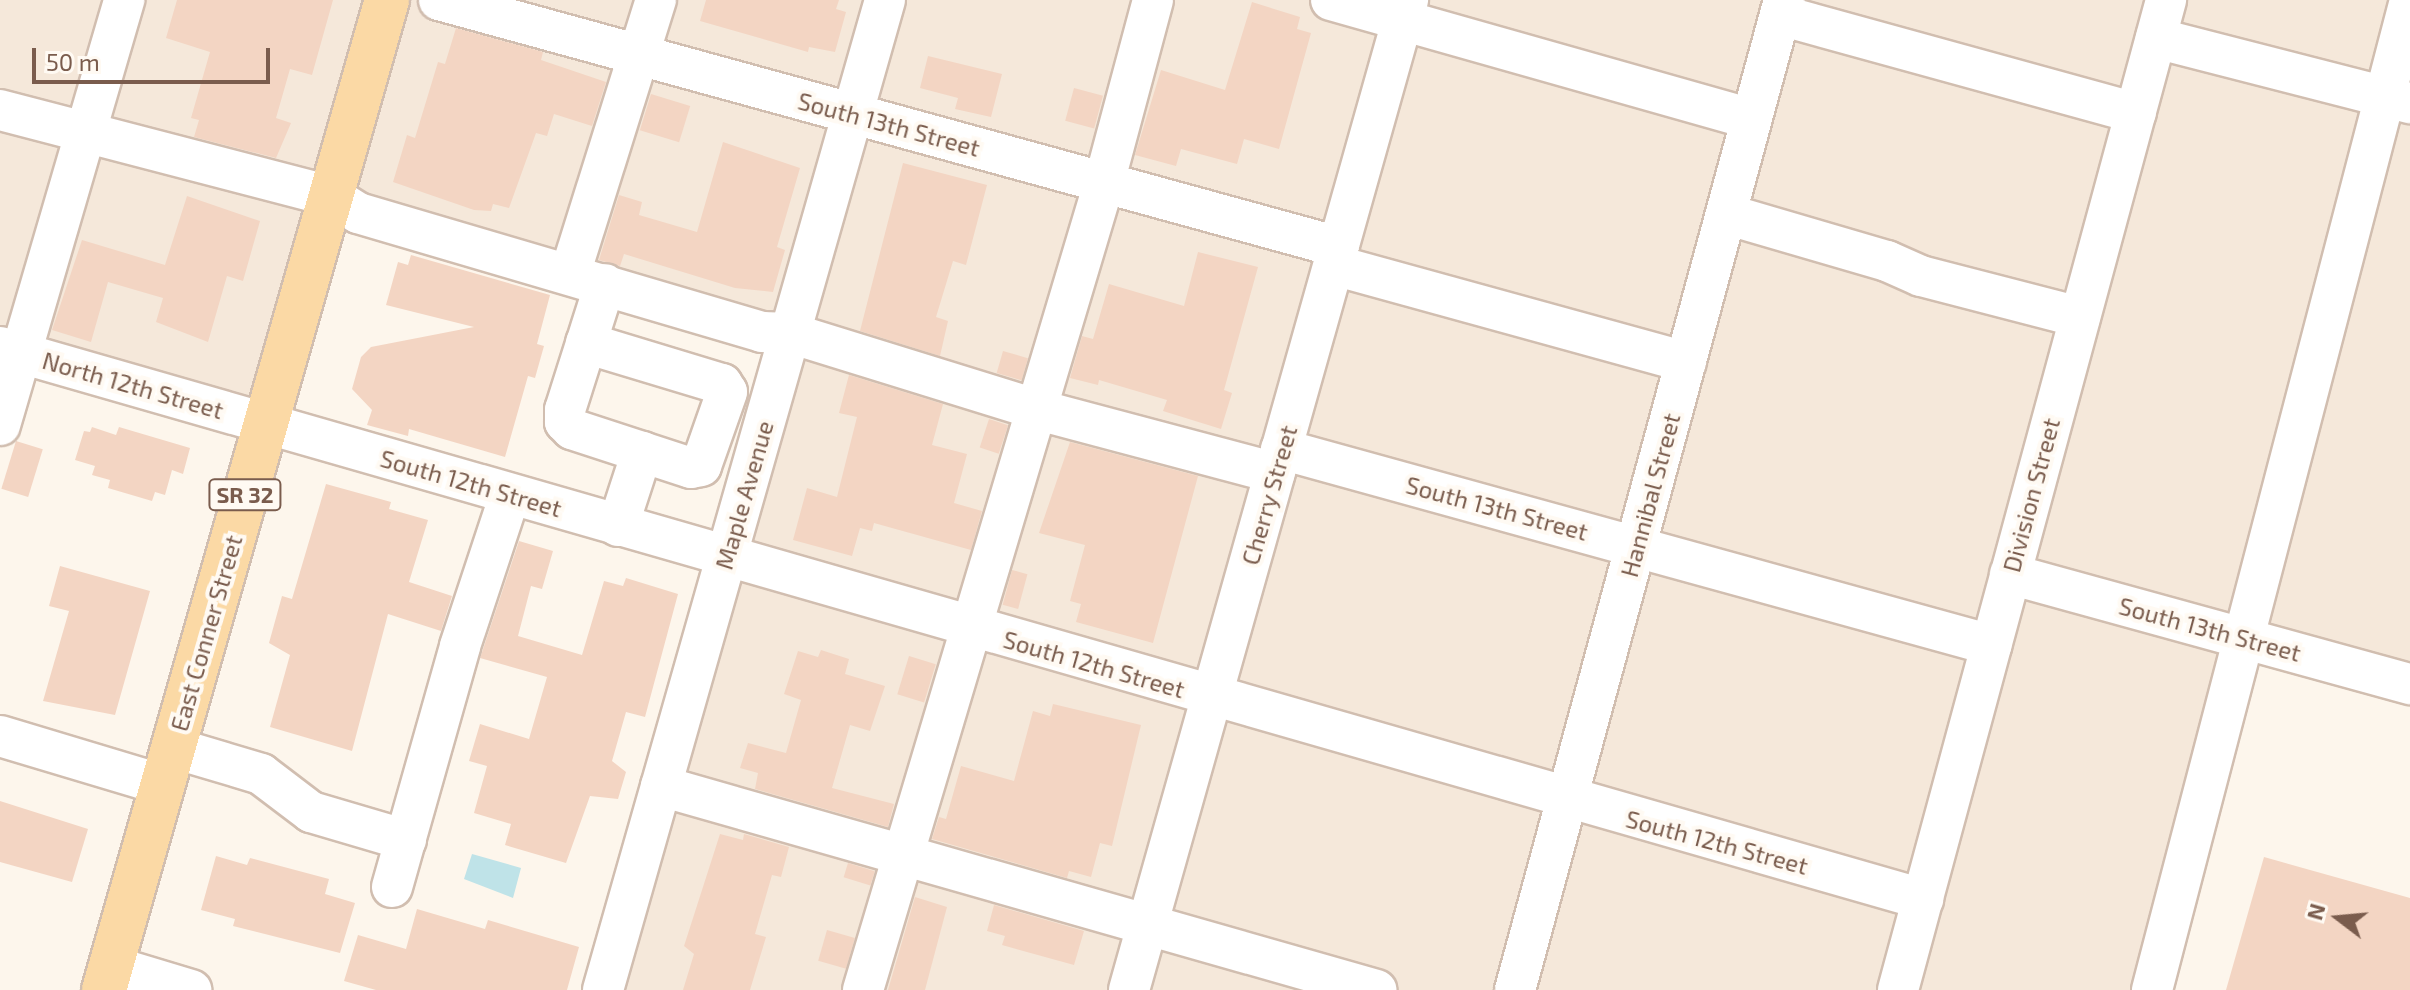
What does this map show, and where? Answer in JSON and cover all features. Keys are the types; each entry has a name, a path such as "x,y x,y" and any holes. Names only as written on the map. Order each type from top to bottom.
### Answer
{"main road":[{"name":"East Conner Street","path":"108,978 387,0"}],"street":[{"path":"0,425 10,350 87,132 124,0"},
{"name":"South 13th Street","path":"439,0 1104,183 1686,362"},
{"path":"586,343 711,379 727,392 701,466 691,468 572,429 565,422 586,343 587,279 639,56 656,0"},
{"name":"Maple Avenue","path":"603,990 885,0"},
{"path":"863,990 1104,183 1153,0"},
{"path":"1331,0 1405,11 1752,119"},
{"name":"Division Street","path":"1898,990 2166,0"},
{"path":"2152,990 2243,638 2398,99 2410,0"},
{"path":"1782,8 2136,113"},
{"name":"Hannibal Street","path":"1515,990 1782,8"},
{"name":"Cherry Street","path":"1129,990 1405,11"},
{"path":"2156,38 2398,99"},
{"name":"South 13th Street","path":"0,110 331,196 358,213 762,332 790,333 1035,409 1278,461 1636,545 1991,645"},
{"path":"1726,214 1887,261 1921,276 2080,317"},
{"name":"North 12th Street","path":"10,350 266,423"},
{"name":"South 12th Street","path":"266,423 1211,698 1923,899"},
{"path":"618,526 642,452"},
{"path":"392,887 460,646 510,495"},
{"name":"South 13th Street","path":"2010,574 2410,684"},
{"path":"0,736 168,767 261,774 311,812 406,840"},
{"path":"661,786 1147,928 1376,990"},
{"path":"108,978 191,990"}],"shaded area":[{"path":"0,0 374,0 254,408 0,338"},
{"path":"397,0 874,0 779,328 340,194"},
{"path":"901,0 1395,0 1114,990 622,990"},
{"path":"1412,0 2410,0 2410,667 2234,619 2130,990 1140,990"}],"water":[{"path":"472,854 521,868 513,898 464,879"}],"building":[{"path":"177,0 333,0 312,75 290,69 276,118 291,123 276,158 194,137 199,120 191,118 210,52 166,38"},
{"path":"706,0 839,0 836,9 846,12 835,52 809,47 808,52 700,21"},
{"path":"1252,2 1300,17 1297,29 1311,33 1279,149 1244,139 1237,164 1181,149 1176,166 1135,155 1161,70 1225,90"},
{"path":"456,28 543,52 541,60 606,82 592,126 554,114 547,136 536,133 509,208 493,204 491,211 474,210 393,182 407,135 415,138 438,62 445,64"},
{"path":"928,56 1002,74 991,117 955,109 958,98 920,88"},
{"path":"1074,88 1103,96 1094,129 1065,121"},
{"path":"651,94 690,106 679,142 640,130"},
{"path":"723,142 800,168 777,247 785,250 773,292 735,288 624,254 620,266 599,260 619,195 642,202 639,215 697,232"},
{"path":"903,163 987,185 966,265 953,261 936,317 948,321 940,356 860,331"},
{"path":"187,196 260,221 243,281 227,276 208,342 156,322 163,298 108,282 91,342 52,330 82,240 165,265"},
{"path":"1198,252 1258,267 1224,390 1232,393 1221,429 1163,411 1167,400 1099,380 1098,385 1070,378 1082,336 1093,339 1109,284 1184,306"},
{"path":"411,255 550,295 537,344 544,346 535,378 528,376 505,457 409,429 408,436 367,425 372,410 352,389 361,357 371,347 474,327 386,305 398,262 408,265"},
{"path":"1003,351 1028,358 1022,380 997,373"},
{"path":"849,375 943,404 932,445 967,454 954,503 982,511 971,550 874,523 872,531 860,528 852,556 793,540 807,488 837,497 857,417 839,413"},
{"path":"989,419 1008,425 999,454 980,448"},
{"path":"92,427 116,435 119,427 190,448 183,474 172,470 165,495 155,492 152,501 108,488 110,480 92,475 95,466 75,460 84,431 90,432"},
{"path":"16,441 43,449 28,497 1,489"},
{"path":"1070,442 1198,476 1153,643 1076,622 1081,604 1070,601 1085,545 1039,533"},
{"path":"326,484 391,502 389,509 428,520 409,582 452,596 441,631 388,614 352,751 270,727 290,655 269,643 282,596 292,599"},
{"path":"519,541 553,551 542,589 531,586 518,636 582,655 604,581 623,586 626,578 678,594 645,717 626,712 612,761 626,772 618,799 590,796 566,863 505,845 511,824 474,813 487,766 469,761 480,724 529,739 547,677 480,658"},
{"path":"60,566 150,591 115,715 43,701 69,611 49,606"},
{"path":"1012,570 1027,574 1018,609 1003,605"},
{"path":"821,650 849,659 845,674 885,686 870,731 850,725 832,788 894,804 888,827 755,789 758,773 740,768 748,743 786,753 801,700 784,694 798,651 818,657"},
{"path":"909,656 936,664 924,702 897,694"},
{"path":"1053,704 1141,725 1112,846 1100,843 1091,877 1069,871 1067,878 932,839 939,817 946,819 961,766 1014,781 1033,711 1050,716"},
{"path":"0,801 88,829 72,882 0,862"},
{"path":"720,834 743,840 744,834 789,847 781,877 772,875 755,934 766,937 750,990 683,990 694,954 684,946"},
{"path":"216,856 247,865 250,858 329,879 325,894 355,903 340,953 233,926 235,919 201,910"},
{"path":"2264,857 2410,898 2410,990 2226,990"},
{"path":"848,863 875,871 870,886 844,877"},
{"path":"915,897 947,907 925,990 888,990"},
{"path":"994,905 1084,931 1074,965 1002,945 1005,936 987,931"},
{"path":"417,909 485,929 488,920 579,947 567,990 376,990 344,981 358,935 406,949"},
{"path":"827,930 855,938 846,969 818,961"}]}
